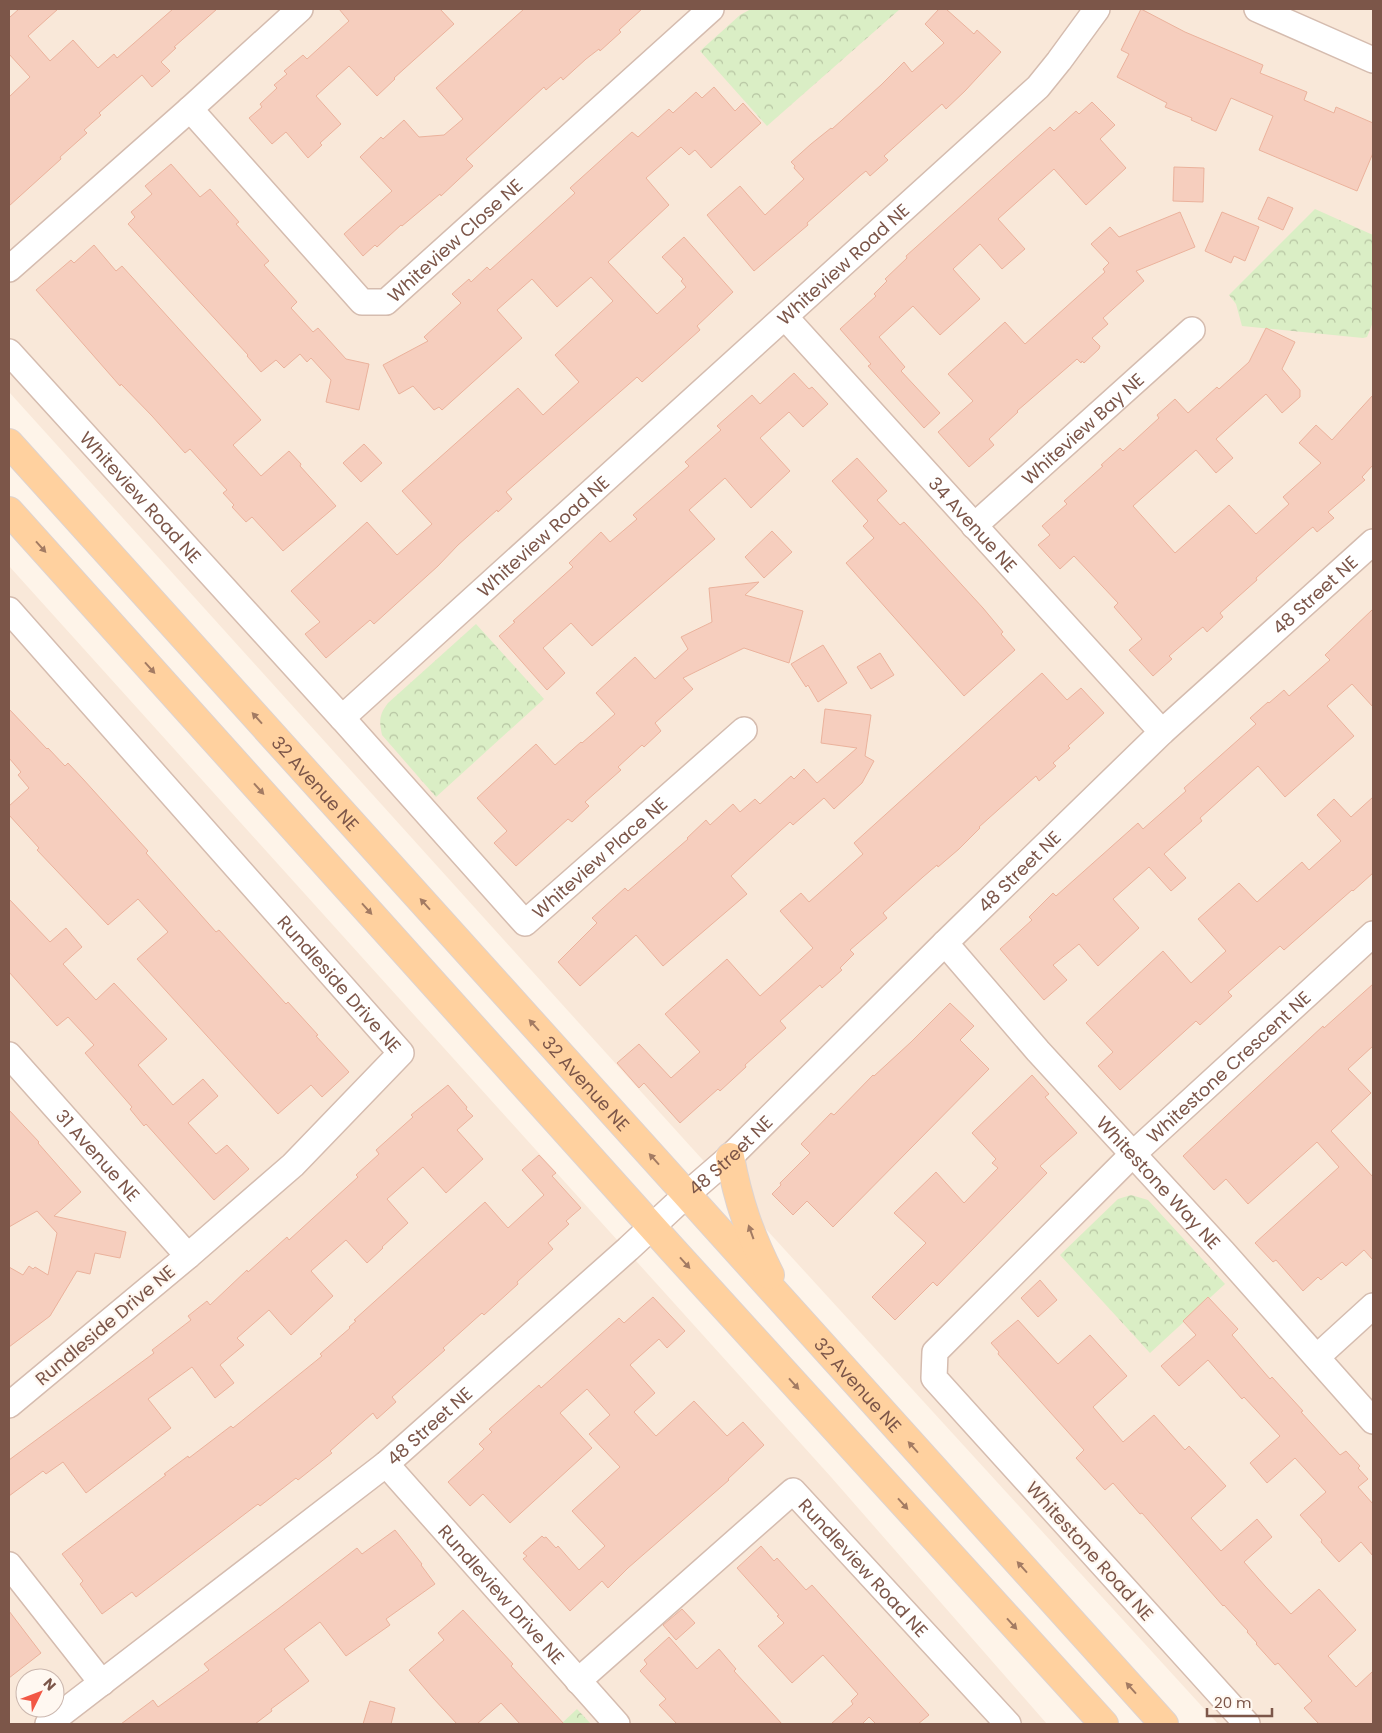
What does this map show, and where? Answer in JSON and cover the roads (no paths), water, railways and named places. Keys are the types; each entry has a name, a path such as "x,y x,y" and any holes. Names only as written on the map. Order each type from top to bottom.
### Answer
{"main road":[{"name":"32 Avenue NE","path":"9,443 1164,1724"},
{"path":"9,511 652,1227 1104,1724"},
{"path":"730,1157 739,1200 755,1245 787,1307"}],"street":[{"path":"9,269 300,9"},
{"name":"Whiteview Close NE","path":"190,109 362,302 386,302 711,9"},
{"name":"Whiteview Road NE","path":"9,352 342,718 1038,87 1097,9"},
{"path":"1257,9 1373,60"},
{"name":"34 Avenue NE","path":"785,317 1162,732"},
{"name":"Whiteview Bay NE","path":"974,526 1192,330"},
{"name":"48 Street NE","path":"48,1724 386,1464 652,1227 730,1157 945,942 1162,732 1373,542"},
{"name":"Rundleside Drive NE","path":"9,610 401,1054 293,1165 188,1256 9,1405"},
{"name":"Whiteview Place NE","path":"342,718 525,922 744,730"},
{"name":"Whitestone Crescent NE","path":"934,1378 936,1352 1133,1154 1373,934"},
{"name":"Whitestone Way NE","path":"945,942 1038,1050 1317,1357 1373,1422"},
{"name":"31 Avenue NE","path":"9,1054 188,1256"},
{"path":"1317,1357 1373,1306"},
{"name":"Whitestone Road NE","path":"934,1378 1246,1724"},
{"name":"Rundleview Drive NE","path":"386,1464 617,1724"},
{"name":"Rundleview Road NE","path":"578,1681 793,1490 1008,1724"},
{"path":"9,1565 102,1683"}]}
